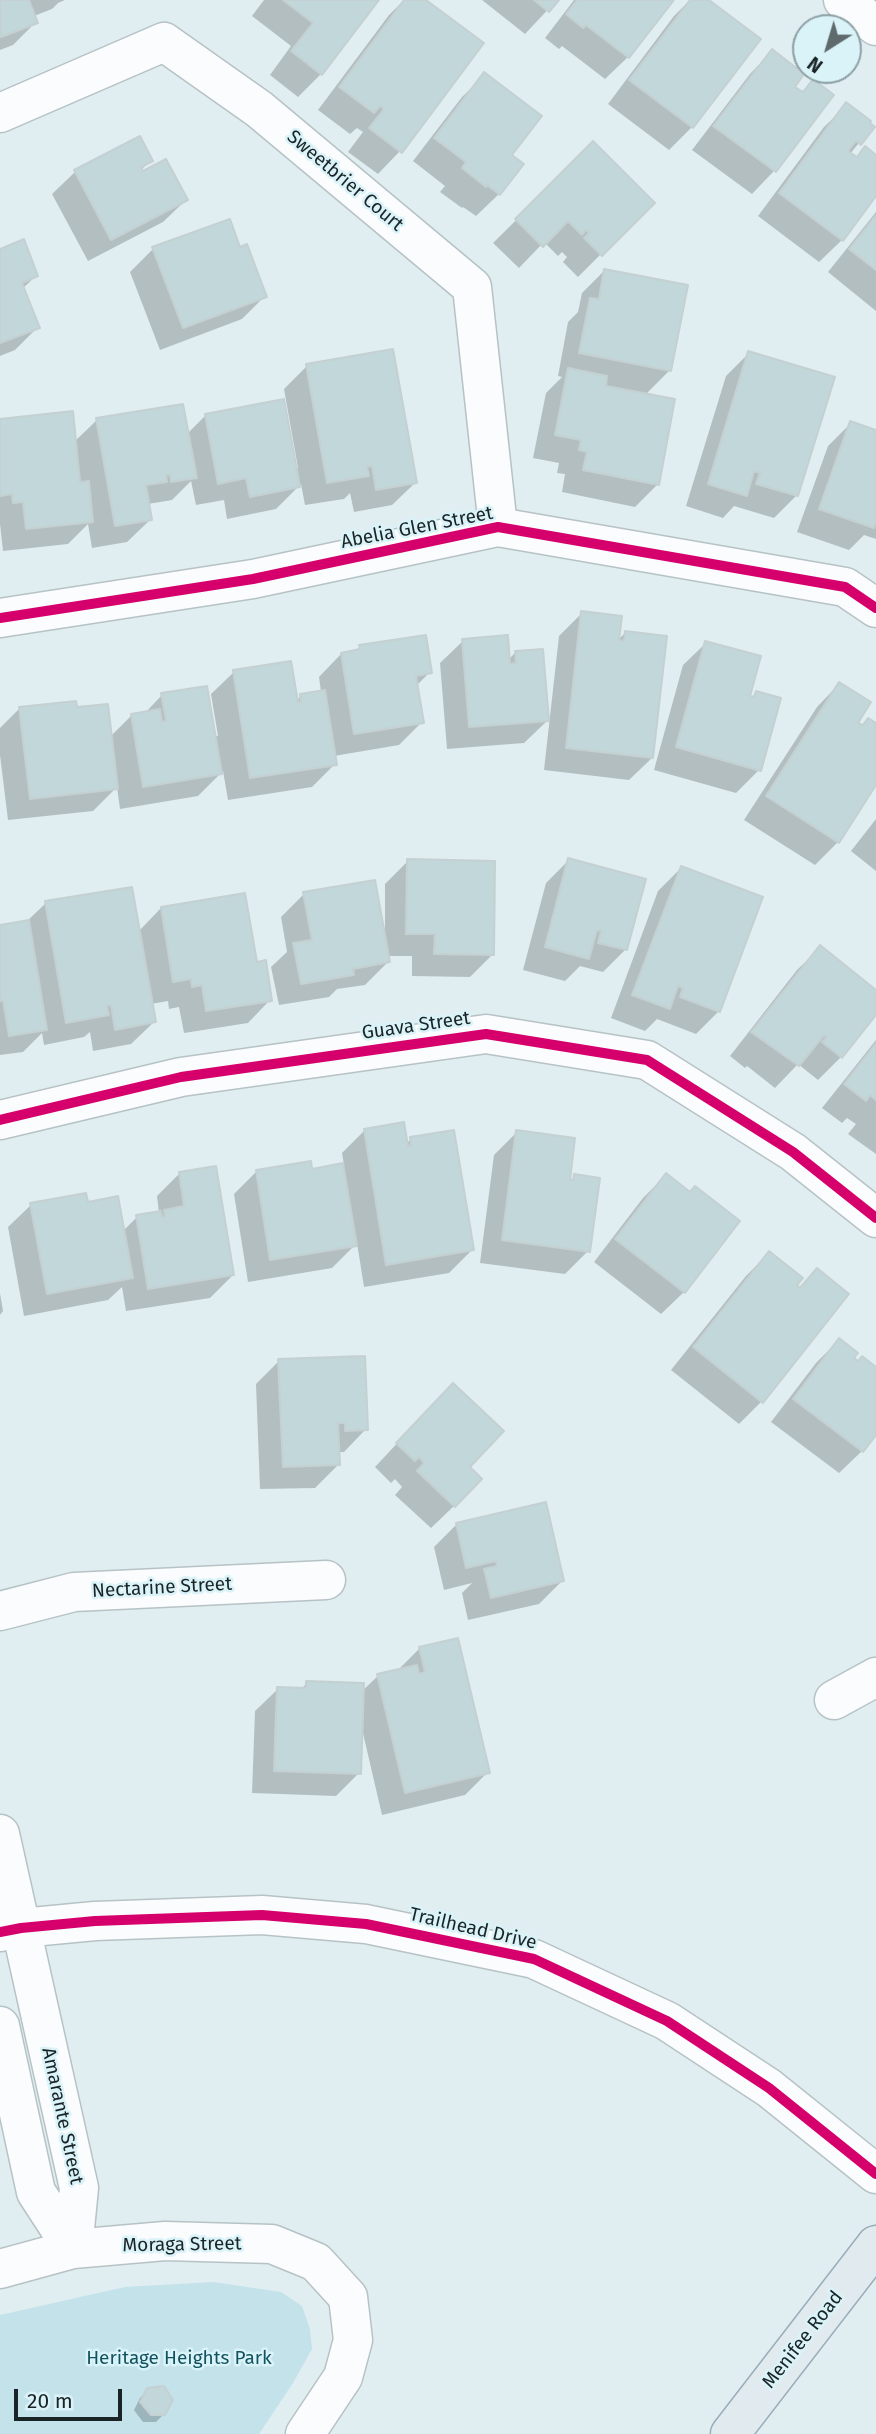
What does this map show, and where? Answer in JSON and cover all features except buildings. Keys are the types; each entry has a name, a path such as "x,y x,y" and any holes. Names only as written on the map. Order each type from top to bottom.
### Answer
{"main road":[{"name":"Menifee Road","path":"730,2434 876,2245"}],"street":[{"path":"843,0 876,26"},
{"name":"Sweetbrier Court","path":"0,113 164,42 259,109 472,287 498,527"},
{"name":"Abelia Glen Street","path":"0,618 253,579 498,527 845,587 876,608"},
{"name":"Guava Street","path":"0,1120 181,1077 486,1034 647,1060 793,1152 876,1218"},
{"name":"Nectarine Street","path":"0,1611 74,1592 326,1580"},
{"path":"834,1700 876,1677"},
{"name":"Amarante Street","path":"0,1835 11,1930 79,2189 73,2249"},
{"name":"Trailhead Drive","path":"11,1930 95,1921 262,1915 366,1924 534,1959 667,2021 769,2088 876,2174"},
{"name":"Amarante Street","path":"0,2026 36,2192 73,2249"},
{"name":"Moraga Street","path":"0,2269 73,2249 165,2241 272,2244 316,2262 348,2297 353,2340 343,2377 306,2434"}],"green space":[{"name":"Heritage Heights Park","path":"213,2282 281,2292 302,2306 310,2329 312,2349 259,2434 0,2434 0,2315 125,2287"}],"cycle path":[{"path":"0,618 253,579 498,527 845,587 876,608"},
{"path":"0,1120 181,1077 486,1034 647,1060 793,1152 876,1218"},
{"path":"0,1932 95,1921 262,1915 366,1924 534,1959 667,2021 769,2088 876,2174"}]}
